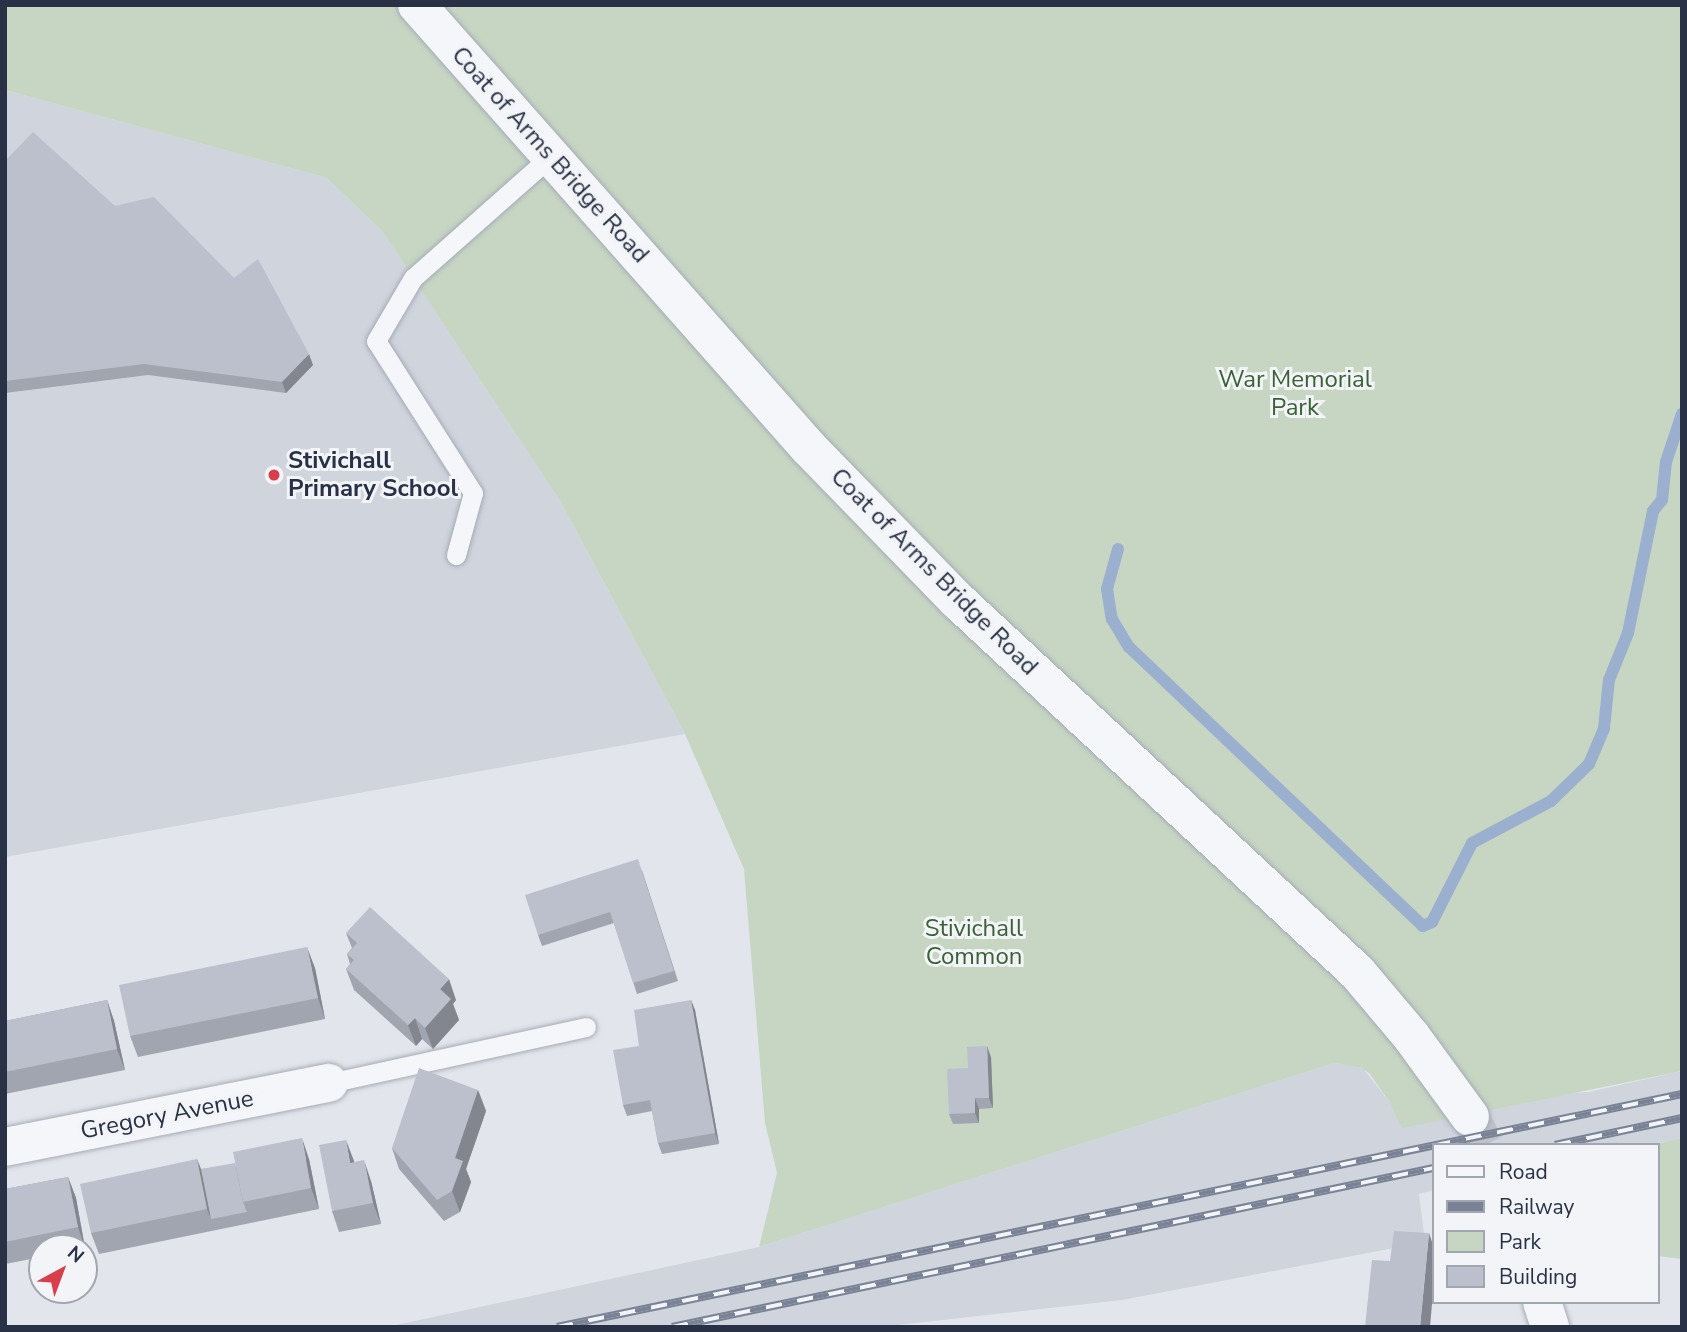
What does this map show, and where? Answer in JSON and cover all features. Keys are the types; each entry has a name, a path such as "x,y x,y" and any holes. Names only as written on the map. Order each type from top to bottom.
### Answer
{"street":[{"name":"Coat of Arms Bridge Road","path":"417,5 810,449 949,591 1357,972 1411,1036 1470,1116"},
{"name":"Gregory Avenue","path":"5,1147 329,1083"},
{"path":"1543,1304 1550,1327"}],"lane":[{"path":"456,555 473,493 376,341 413,278 551,156"},
{"path":"329,1083 586,1027"}],"shaded area":[{"name":"Stivichall Primary School","path":"5,90 327,178 382,231 562,504 685,734 5,857"},
{"path":"1334,1063 1363,1068 1390,1103 1589,1092 1682,1071 1682,1138 1658,1143 1432,1143 1432,1190 1419,1194 1425,1242 1122,1300 880,1327 387,1327 759,1247"}],"green space":[{"name":"War Memorial Park","path":"5,5 1682,5 1682,1071 1402,1128 1390,1103 1370,1074 1362,1068 1334,1063 759,1247 777,1173 765,1123 744,869 685,734 562,504 382,231 327,178 5,90"},
{"path":"1682,1138 1682,1259 1659,1256 1659,1143"}],"building":[{"path":"33,132 115,206 154,197 234,278 258,259 309,354 282,382 144,364 5,381 5,161"},
{"path":"638,859 674,971 633,983 610,912 538,935 525,895"},
{"path":"370,907 449,979 440,989 451,999 425,1028 415,1018 408,1025 346,969 354,960 347,954 357,943 346,933"},
{"path":"307,947 318,998 130,1036 119,985"},
{"path":"107,1000 117,1049 5,1072 5,1021"},
{"path":"691,1000 715,1133 658,1143 650,1100 623,1105 613,1050 639,1046 634,1010"},
{"path":"987,1046 989,1098 975,1098 975,1113 949,1114 947,1069 968,1068 967,1047"},
{"path":"419,1068 478,1090 455,1158 463,1161 452,1191 437,1200 392,1148"},
{"path":"302,1138 311,1188 243,1202 233,1152"},
{"path":"346,1140 350,1163 364,1160 373,1203 332,1211 319,1145"},
{"path":"197,1159 207,1209 91,1233 80,1184"},
{"path":"235,1163 247,1212 211,1219 201,1169"},
{"path":"68,1177 78,1227 44,1234 28,1234 28,1237 5,1242 5,1189"},
{"path":"1394,1231 1429,1233 1420,1327 1365,1327 1372,1260 1390,1261"}],"waterway":[{"path":"1118,549 1107,589 1112,619 1129,647 1423,926 1432,922 1472,843 1551,801 1589,764 1604,728 1609,680 1628,633 1653,511 1662,500 1666,462 1682,414"}],"tunnel":[{"path":"1470,1117 1484,1143"}],"railway":[{"path":"1445,1143 1682,1094"},
{"path":"1564,1143 1682,1118"},
{"path":"557,1327 1432,1146"},
{"path":"672,1327 1432,1168"}],"place":[{"name":"Stivichall Primary School","path":"274,475"}],"park label":[{"name":"Stivichall Common","path":"974,943"}]}
